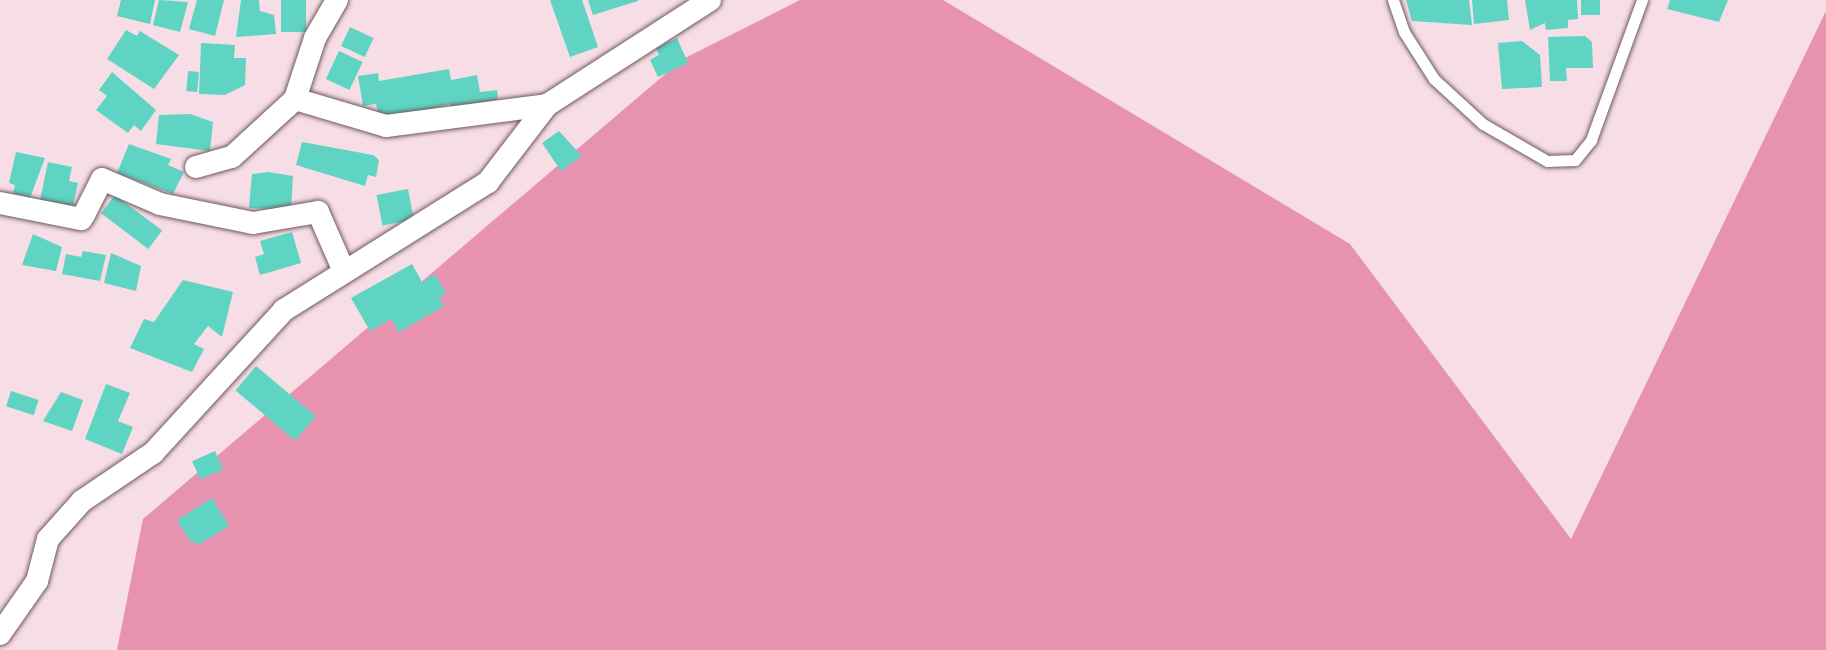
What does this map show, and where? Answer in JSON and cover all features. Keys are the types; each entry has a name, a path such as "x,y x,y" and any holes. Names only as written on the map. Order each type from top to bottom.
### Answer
{"street":[{"path":"196,167 232,157 295,99 315,38 337,0"},
{"path":"0,634 37,581 48,539 82,501 153,453 275,318 343,269 488,182 547,105 710,0"},
{"path":"295,99 386,126 547,105"},
{"path":"0,203 82,217 102,179 160,204 253,223 318,212 343,269"}],"lane":[{"path":"1393,0 1404,32 1434,79 1483,124 1547,161 1575,160 1591,140 1642,0"}],"shaded area":[{"path":"800,0 943,0 1350,244 1571,539 1826,11 1826,650 117,650 143,519 683,59"}],"building":[{"path":"121,0 155,0 150,24 117,16"},
{"path":"159,0 188,2 180,32 153,25"},
{"path":"197,0 224,0 215,36 189,29"},
{"path":"241,0 259,0 260,11 274,15 276,34 236,37"},
{"path":"281,0 306,0 306,32 281,32"},
{"path":"550,0 582,0 598,47 570,57"},
{"path":"588,0 638,0 638,1 593,15"},
{"path":"1406,0 1469,0 1472,25 1412,21"},
{"path":"1472,0 1507,0 1509,20 1474,24"},
{"path":"1525,0 1577,0 1578,19 1568,20 1568,28 1546,30 1545,23 1530,30"},
{"path":"1581,0 1600,0 1600,15 1581,15"},
{"path":"1670,0 1728,0 1719,22 1667,9"},
{"path":"350,27 374,38 365,57 341,46"},
{"path":"126,30 137,36 140,31 179,55 154,89 107,59"},
{"path":"1585,36 1592,42 1593,68 1566,68 1567,81 1550,81 1548,37"},
{"path":"677,38 688,63 658,77 650,60 659,55 656,48"},
{"path":"1522,41 1540,55 1542,87 1502,89 1498,43"},
{"path":"201,43 235,45 234,58 246,58 245,85 225,95 199,94"},
{"path":"339,51 363,62 349,90 326,79"},
{"path":"449,69 451,80 477,75 480,92 497,90 498,99 452,113 450,104 408,115 379,117 376,104 363,106 358,76 378,73 379,81"},
{"path":"188,71 199,72 197,92 186,91"},
{"path":"112,72 156,110 141,131 134,125 128,133 96,110 107,96 99,90"},
{"path":"190,114 213,122 210,151 156,144 159,115"},
{"path":"559,131 582,156 561,171 542,143"},
{"path":"302,142 373,155 379,160 376,177 368,175 365,186 296,165"},
{"path":"129,144 171,159 168,165 184,172 173,194 117,173"},
{"path":"16,152 45,158 30,198 13,193 15,185 9,183"},
{"path":"48,162 72,167 69,181 78,183 73,206 40,200"},
{"path":"268,172 293,176 291,210 249,208 252,174"},
{"path":"408,189 414,219 383,226 377,195"},
{"path":"115,195 162,231 148,249 101,213"},
{"path":"292,232 301,263 260,275 255,257 264,254 260,241"},
{"path":"33,234 62,247 56,271 22,265"},
{"path":"83,251 106,255 100,281 62,274 66,254 81,257"},
{"path":"111,253 141,266 136,291 104,283"},
{"path":"412,264 422,282 435,274 446,294 439,297 444,306 399,332 391,319 370,331 351,298"},
{"path":"183,280 233,292 222,337 208,326 194,344 204,349 192,372 130,348 144,319 154,322"},
{"path":"256,366 316,416 295,441 235,391"},
{"path":"106,384 130,393 118,421 133,427 122,454 85,439"},
{"path":"11,391 39,400 34,415 6,406"},
{"path":"61,392 83,400 72,431 43,421"},
{"path":"215,451 223,469 200,479 192,461"},
{"path":"212,498 229,526 200,544 190,541 177,520"}]}
